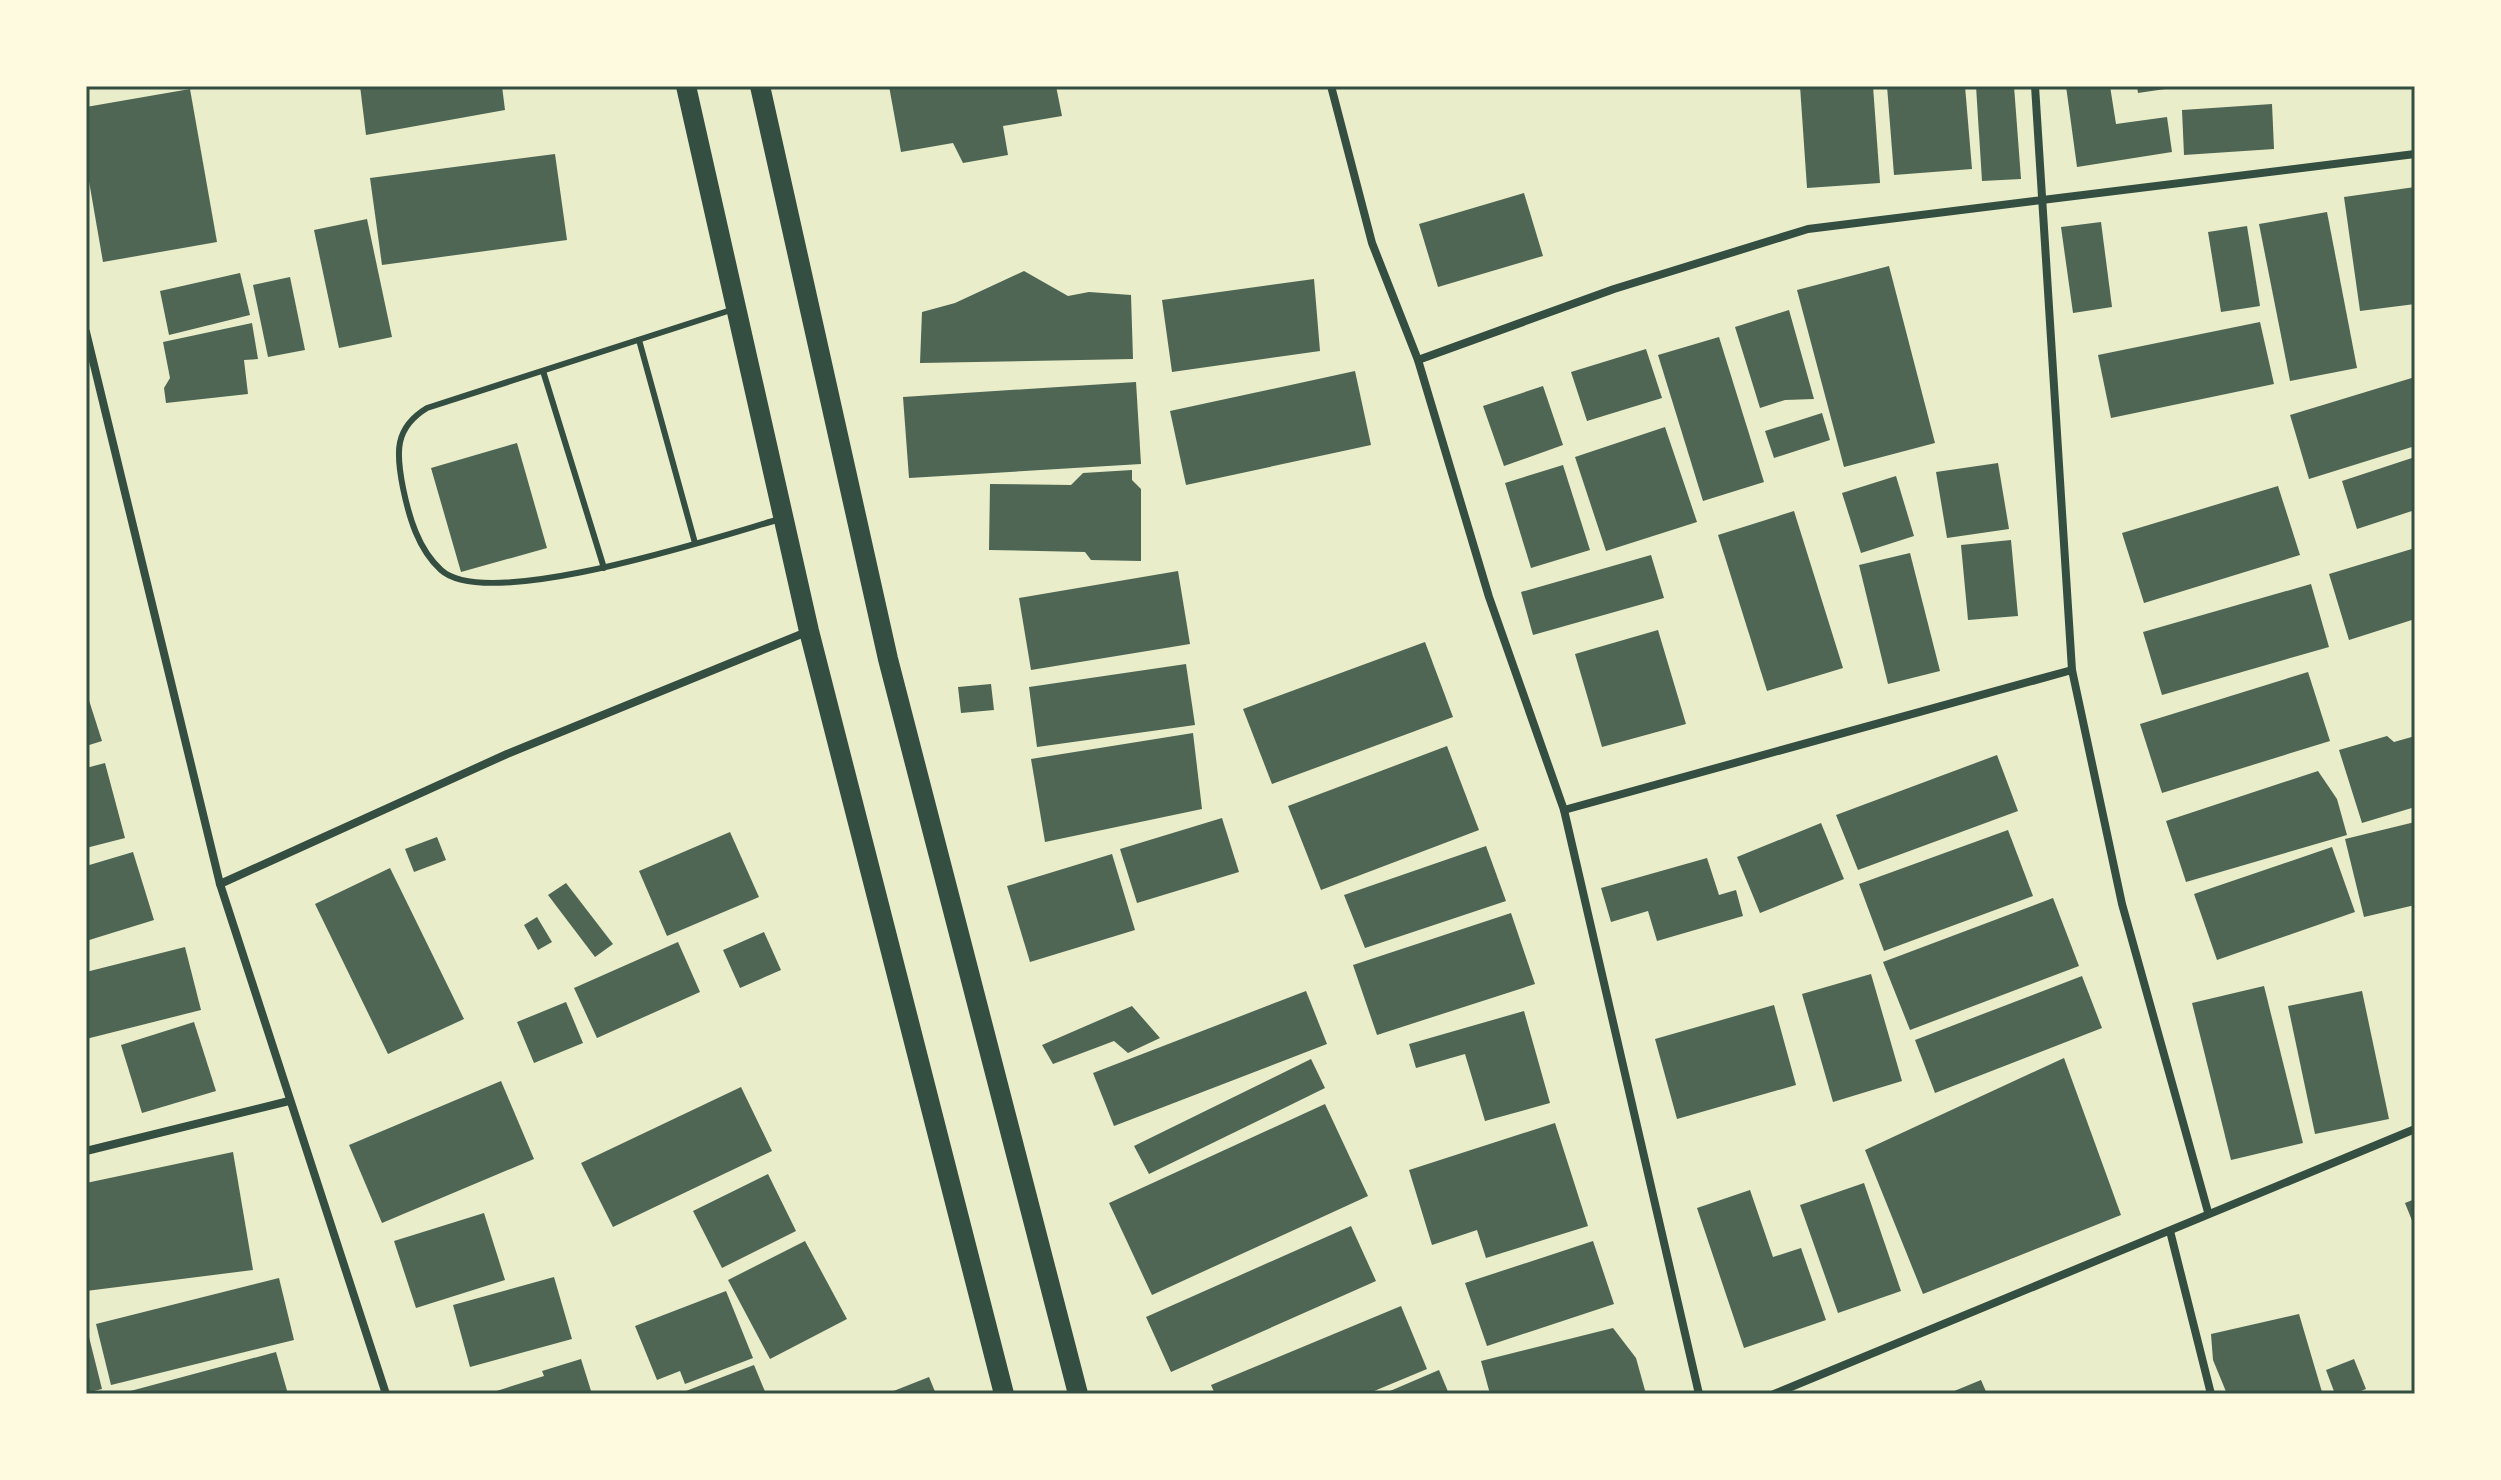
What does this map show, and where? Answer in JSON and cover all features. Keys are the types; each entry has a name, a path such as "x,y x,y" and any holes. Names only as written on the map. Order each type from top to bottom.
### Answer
{"main road":[{"path":"686,86 809,631 1004,1394"},
{"path":"760,86 888,659 1062,1342 1078,1394"}],"street":[{"path":"1331,86 1372,243 1418,360 1489,597 1564,810 1699,1394"},
{"path":"2035,86 2072,670 2122,904 2208,1212"},
{"path":"1418,360 1614,289 1808,229 2415,154"},
{"path":"86,332 220,884 386,1394"},
{"path":"220,884 507,754 809,631"},
{"path":"1564,810 2072,670"},
{"path":"86,1151 289,1101"},
{"path":"1774,1394 2415,1129"},
{"path":"2170,1231 2211,1394"}],"lane":[{"path":"736,309 427,408 409,419 400,441 398,466 409,519 425,550 443,572 463,579 500,583 528,582 604,568 784,518"},
{"path":"639,340 695,543"},
{"path":"543,371 604,568"}],"building":[{"path":"360,86 502,86 505,110 366,135"},
{"path":"889,86 1056,86 1062,116 1003,126 1008,155 963,163 953,143 901,152"},
{"path":"1800,86 1873,86 1880,183 1807,188"},
{"path":"1887,86 1965,86 1972,169 1894,175"},
{"path":"1976,86 2014,86 2021,179 1982,181"},
{"path":"2066,86 2110,86 2116,124 2167,117 2172,152 2077,167"},
{"path":"2137,86 2172,86 2172,88 2138,93"},
{"path":"190,89 217,242 103,262 86,164 86,107"},
{"path":"2272,104 2274,149 2184,155 2182,110"},
{"path":"555,154 567,240 382,265 370,178"},
{"path":"2415,187 2415,304 2360,311 2344,197"},
{"path":"1524,193 1543,256 1438,287 1419,224"},
{"path":"2327,212 2357,368 2290,381 2259,224"},
{"path":"367,219 392,337 339,348 314,230"},
{"path":"2101,222 2112,307 2073,313 2061,227"},
{"path":"2247,226 2260,306 2221,312 2208,232"},
{"path":"1889,266 1935,443 1844,467 1797,290"},
{"path":"1024,271 1068,296 1089,292 1131,295 1133,359 920,363 922,312 955,303"},
{"path":"240,273 250,315 169,335 160,291"},
{"path":"290,277 305,350 268,357 253,285"},
{"path":"1314,279 1320,351 1172,372 1162,300"},
{"path":"1789,310 1814,399 1785,400 1760,408 1735,327"},
{"path":"2260,322 2274,384 2111,418 2098,355"},
{"path":"252,323 258,359 244,360 248,394 166,403 164,388 170,378 163,342"},
{"path":"1719,337 1764,482 1703,501 1658,355"},
{"path":"1646,349 1662,398 1587,421 1571,372"},
{"path":"1355,371 1371,445 1186,485 1170,411"},
{"path":"2415,377 2415,446 2309,479 2290,415"},
{"path":"1136,382 1141,464 909,478 903,397"},
{"path":"1543,386 1563,445 1504,466 1483,406"},
{"path":"1822,413 1830,440 1774,458 1765,431"},
{"path":"1665,427 1697,522 1606,551 1575,457"},
{"path":"517,443 547,548 461,572 431,468"},
{"path":"2415,457 2415,510 2357,529 2342,481"},
{"path":"1998,463 2009,529 1947,538 1936,472"},
{"path":"1563,465 1590,550 1531,568 1505,483"},
{"path":"1132,470 1132,480 1141,489 1141,561 1091,560 1085,552 989,550 990,484 1071,485 1083,473"},
{"path":"1896,476 1914,536 1861,553 1842,493"},
{"path":"2278,486 2300,555 2144,603 2122,533"},
{"path":"1794,511 1843,668 1767,691 1718,535"},
{"path":"2011,540 2018,616 1968,620 1961,545"},
{"path":"2415,548 2415,619 2349,640 2329,574"},
{"path":"1910,553 1940,671 1888,684 1859,565"},
{"path":"1651,555 1664,598 1533,635 1521,592"},
{"path":"1178,571 1190,644 1031,670 1019,598"},
{"path":"2311,584 2329,647 2162,695 2143,632"},
{"path":"1658,630 1686,724 1602,747 1575,654"},
{"path":"1425,642 1453,717 1272,784 1243,709"},
{"path":"1186,664 1195,725 1037,747 1029,687"},
{"path":"2308,672 2330,741 2162,793 2140,724"},
{"path":"991,684 994,710 961,713 958,687"},
{"path":"86,691 102,741 86,746"},
{"path":"1193,733 1202,809 1045,842 1031,759"},
{"path":"2387,736 2394,742 2415,736 2415,807 2362,823 2339,750"},
{"path":"1447,746 1479,830 1321,890 1288,806"},
{"path":"1997,755 2018,811 1858,870 1836,815"},
{"path":"105,763 125,838 86,848 86,768"},
{"path":"2318,771 2337,799 2347,835 2186,882 2166,821"},
{"path":"1222,818 1239,872 1137,903 1120,849"},
{"path":"2415,822 2415,905 2364,917 2345,839"},
{"path":"1821,823 1844,879 1760,913 1737,857"},
{"path":"2008,830 2033,896 1884,951 1859,884"},
{"path":"730,832 759,897 667,936 639,871"},
{"path":"437,837 446,860 414,872 405,849"},
{"path":"1486,846 1506,901 1365,948 1344,895"},
{"path":"2332,847 2355,912 2217,960 2194,894"},
{"path":"133,852 154,920 86,941 86,866"},
{"path":"1112,854 1135,930 1030,962 1007,886"},
{"path":"1707,858 1719,895 1736,890 1743,916 1657,941 1648,911 1611,922 1601,888"},
{"path":"390,868 464,1019 388,1054 315,904"},
{"path":"566,883 613,944 595,957 548,895"},
{"path":"2053,898 2079,966 1910,1030 1883,962"},
{"path":"1511,913 1535,984 1377,1035 1353,965"},
{"path":"537,917 552,942 538,950 524,925"},
{"path":"764,932 781,970 740,988 723,950"},
{"path":"678,942 700,992 597,1038 574,988"},
{"path":"185,947 201,1010 86,1039 86,972"},
{"path":"1871,974 1902,1081 1833,1102 1802,994"},
{"path":"2082,976 2102,1028 1935,1093 1915,1040"},
{"path":"2264,986 2303,1143 2231,1160 2192,1003"},
{"path":"1306,991 1327,1044 1114,1126 1093,1073"},
{"path":"2362,991 2389,1119 2315,1134 2288,1006"},
{"path":"566,1002 583,1043 534,1063 517,1022"},
{"path":"1774,1005 1796,1085 1677,1119 1655,1039"},
{"path":"1132,1006 1160,1038 1128,1053 1114,1041 1053,1064 1042,1045"},
{"path":"1524,1011 1550,1103 1485,1121 1465,1054 1416,1068 1409,1044"},
{"path":"194,1022 216,1091 142,1113 121,1045"},
{"path":"2064,1058 2121,1215 1923,1294 1865,1150"},
{"path":"1311,1059 1325,1088 1149,1174 1134,1146"},
{"path":"501,1081 534,1159 382,1223 349,1145"},
{"path":"741,1087 772,1151 613,1227 581,1163"},
{"path":"1325,1104 1368,1196 1152,1295 1109,1203"},
{"path":"1555,1123 1588,1226 1486,1258 1477,1230 1432,1245 1409,1170"},
{"path":"233,1152 253,1270 86,1291 86,1183"},
{"path":"768,1174 796,1231 722,1268 693,1211"},
{"path":"1864,1183 1901,1291 1838,1313 1800,1205"},
{"path":"1750,1190 1773,1257 1801,1248 1826,1320 1744,1348 1697,1208"},
{"path":"2415,1199 2415,1228 2405,1203"},
{"path":"484,1213 505,1280 416,1308 394,1241"},
{"path":"1351,1226 1376,1281 1171,1372 1146,1317"},
{"path":"805,1241 847,1319 770,1359 728,1280"},
{"path":"1593,1241 1614,1304 1487,1346 1465,1283"},
{"path":"554,1277 572,1339 470,1367 453,1305"},
{"path":"279,1278 294,1340 111,1385 96,1324"},
{"path":"726,1291 753,1358 685,1384 680,1371 657,1380 635,1326"},
{"path":"1401,1306 1427,1369 1367,1394 1215,1394 1211,1385"},
{"path":"2299,1314 2322,1392 2227,1394 2213,1360 2211,1334"},
{"path":"86,1325 102,1389 86,1393"},
{"path":"1613,1328 1636,1358 1646,1394 1490,1394 1481,1361"},
{"path":"276,1352 288,1394 123,1394 123,1393"},
{"path":"581,1359 592,1394 487,1394 544,1376 542,1371"},
{"path":"2354,1359 2366,1389 2353,1394 2335,1394 2326,1370"},
{"path":"754,1365 766,1394 678,1394"},
{"path":"1439,1370 1449,1394 1383,1394"},
{"path":"929,1377 936,1394 886,1394"},
{"path":"1981,1380 1987,1394 1947,1394"}]}
